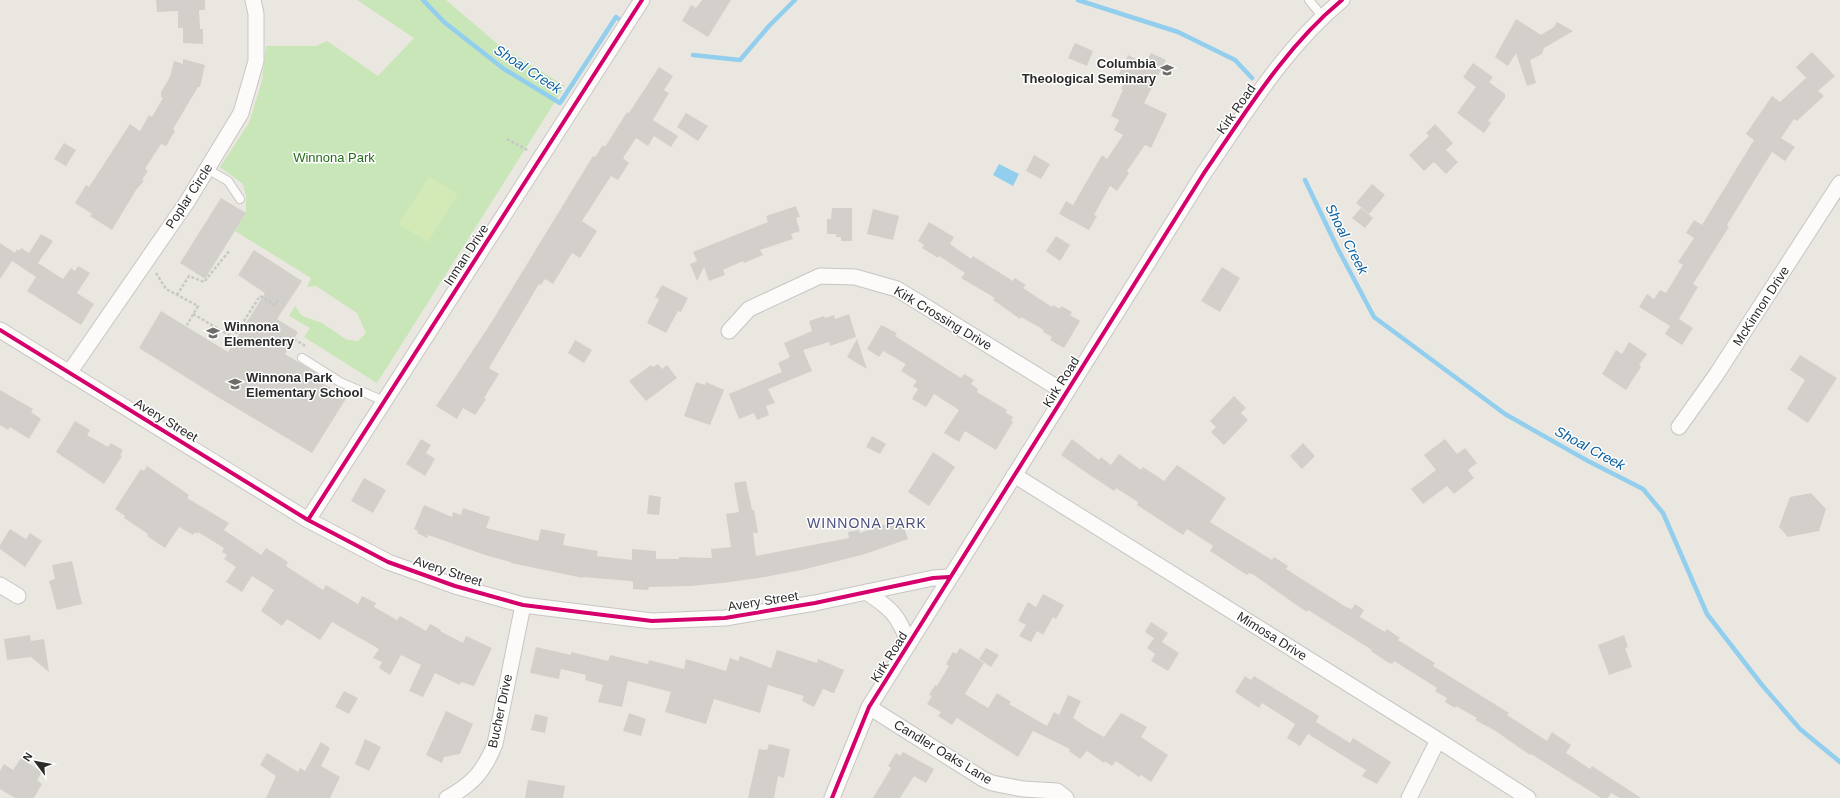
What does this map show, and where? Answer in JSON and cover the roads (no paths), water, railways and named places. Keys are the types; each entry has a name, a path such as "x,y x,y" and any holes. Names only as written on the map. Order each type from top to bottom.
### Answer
{"street":[{"name":"Poplar Circle","path":"69,373 187,202 241,113 256,61 256,14 253,0"},
{"name":"Inman Drive","path":"308,520 642,0"},
{"name":"Kirk Road","path":"832,798 869,707 949,577 1204,173 1250,105 1284,61 1322,16 1342,0"},
{"name":"McKinnon Drive","path":"1679,427 1716,374 1840,183"},
{"name":"Kirk Crossing Drive","path":"729,331 749,309 820,276 855,277 897,289 1066,393"},
{"name":"Avery Street","path":"0,330 308,520 388,562 455,586 523,605 652,621 725,618 815,603 932,578 949,577"},
{"name":"Mimosa Drive","path":"1014,475 1438,740 1528,798"},
{"path":"0,585 18,596"},
{"path":"866,592 889,607 897,616 909,644"},
{"name":"Bucher Drive","path":"447,798 463,789 473,780 488,761 495,744 523,605"},
{"name":"Candler Oaks Lane","path":"869,707 987,781 1023,788 1057,791 1066,798"},
{"path":"1409,798 1438,740"}],"lane":[{"path":"1309,0 1322,16"},
{"path":"207,169 228,180 240,199"},
{"path":"302,358 340,382 384,401"}],"water":[{"path":"999,164 1019,174 1013,186 993,175"}],"waterway":[{"name":"Shoal Creek","path":"423,0 444,22 504,69 560,103 616,17 619,19"},
{"name":"Shoal Creek","path":"693,55 740,60 769,26 795,0"},
{"name":"Shoal Creek","path":"1078,0 1178,32 1235,60 1252,78"},
{"name":"Shoal Creek","path":"1305,180 1338,249 1374,317 1505,414 1588,461 1643,489 1663,513 1707,614 1762,685 1800,729 1840,762"}],"place":[{"name":"Columbia Theological Seminary","path":"1167,70"},
{"name":"Winnona Elementery","path":"213,333"},
{"name":"Winnona Park Elementary School","path":"235,384"}],"district":[{"name":"WINNONA PARK","path":"867,523"}],"park label":[{"name":"Winnona Park","path":"334,157"}]}
